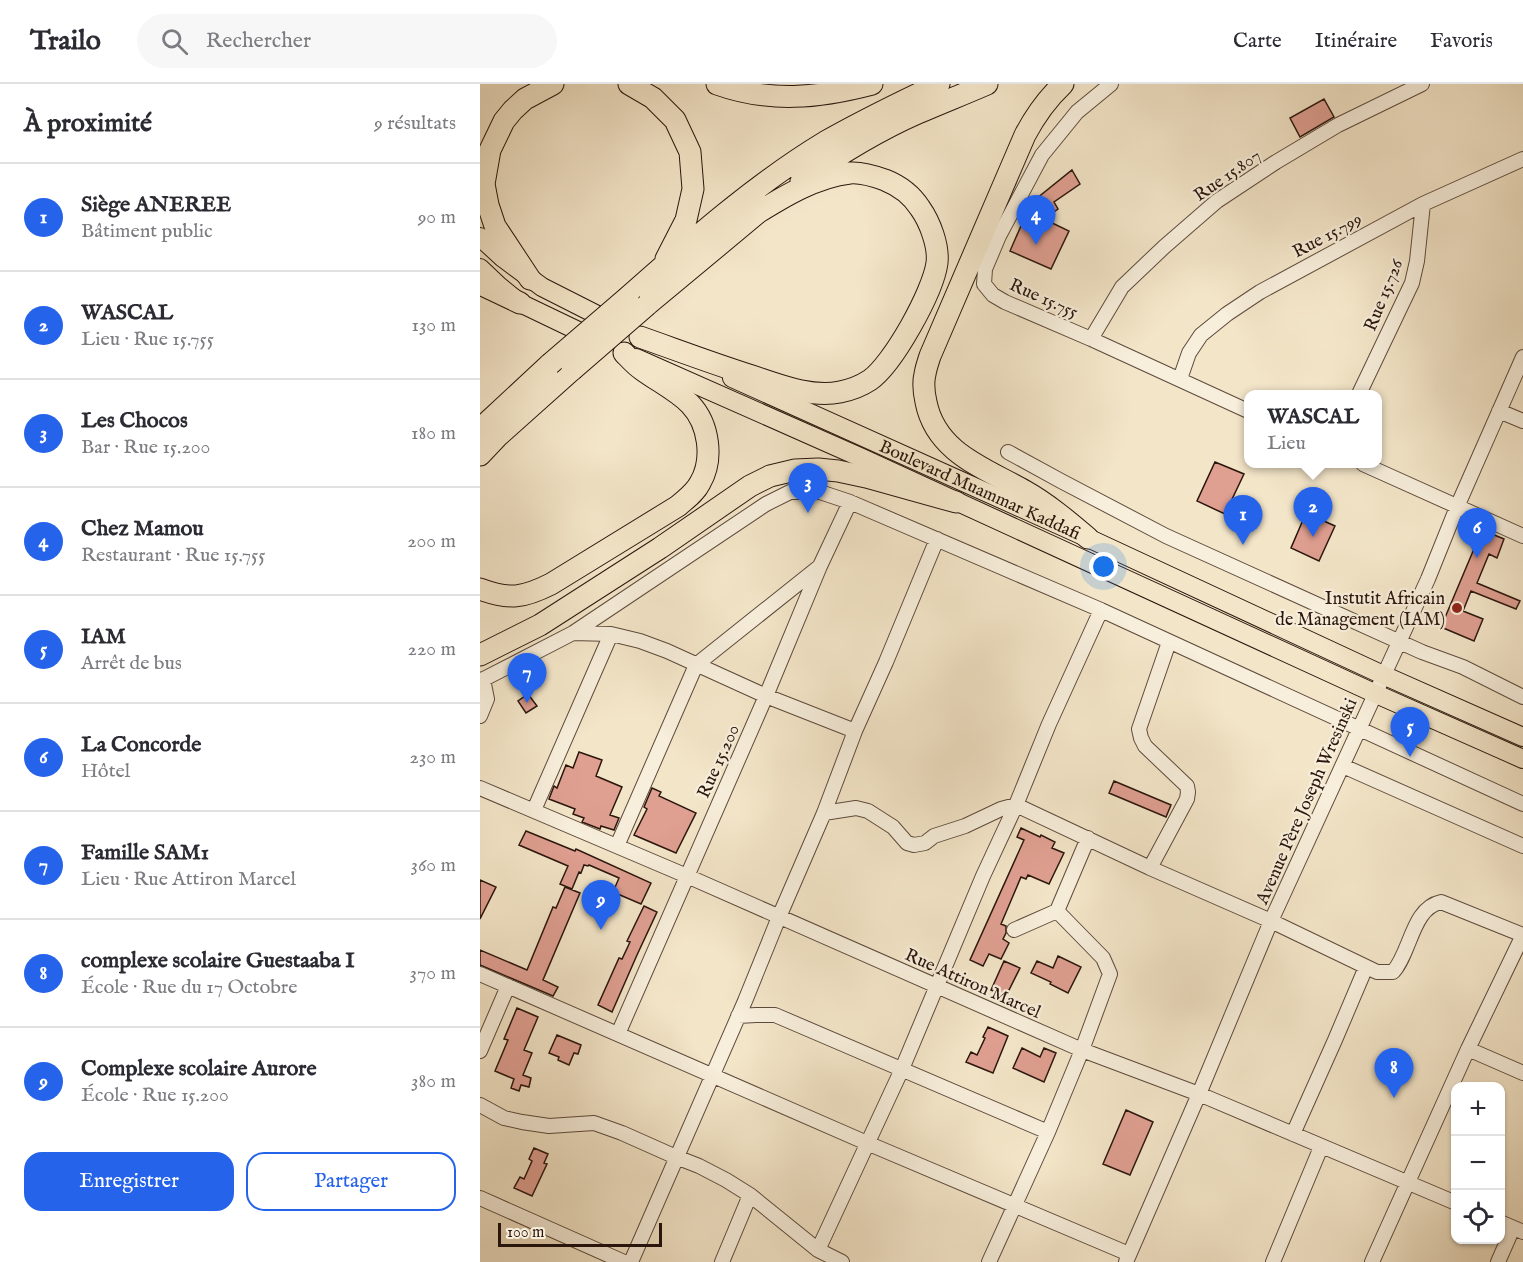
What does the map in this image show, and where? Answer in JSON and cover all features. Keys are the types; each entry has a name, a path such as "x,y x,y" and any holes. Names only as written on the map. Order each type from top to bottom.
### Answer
{"highway":[{"path":"530,279 495,226 484,184 489,150 504,121 525,99 553,84"},
{"path":"482,447 572,370 638,301 670,253 686,220 693,189 690,152 675,120 652,98 629,84"},
{"path":"717,84 769,96 812,96 872,84"},
{"path":"658,271 730,208 766,182 825,143 939,84"},
{"path":"482,447 550,364 754,214 829,161 874,135 916,114 987,84"},
{"path":"1063,84 1049,98 1034,119 1012,163 930,356 924,375 924,396 932,423 949,446 960,455 1027,492 1088,538"},
{"path":"640,337 738,372 816,393 838,393 871,380 890,358 913,322 931,285 938,262 931,228 920,207 900,186 874,176 851,173 825,179 788,194 754,214"},
{"path":"480,284 520,303"},
{"path":"480,589 504,596 518,597 551,585 678,506 700,484 705,474 708,448 704,427 699,416 681,396 639,368 624,353"},
{"path":"480,655 540,625 660,548 750,486 770,476 795,470 838,471 956,502"}],"main road":[{"name":"Boulevard Muammar Kaddafi","path":"480,237 530,279 563,299 640,337 1523,737"},
{"name":"Boulevard Muammar Kaddafi","path":"480,268 520,303 624,353 862,458 1523,759"}],"street":[{"name":"Rue 15.755","path":"1111,84 1077,112 1042,155 999,236 985,269 984,284 993,295 1005,302 1244,409"},
{"name":"Rue 15.807","path":"1091,339 1122,287 1216,201 1338,125 1422,84"},
{"name":"Rue 15.799","path":"1180,379 1190,353 1201,335 1260,292 1423,204 1523,159"},
{"name":"Rue 15.726","path":"1361,390 1412,283 1417,261 1423,204"},
{"name":"Avenue Père Joseph Wresinski","path":"1127,1258 1271,921 1428,579 1523,357"},
{"path":"1499,411 1523,421"},
{"path":"1008,452 1167,536 1422,652 1463,667 1523,696"},
{"path":"1372,468 1523,536"},
{"path":"480,716 487,699 482,680 573,633 766,504 790,492 820,492 850,502 1101,610 1523,804"},
{"name":"Rue 15.200","path":"618,1034 766,696 820,566 850,502"},
{"path":"631,1262 824,813 855,731 937,539"},
{"path":"617,846 696,664 820,566"},
{"path":"818,1250 902,1069 983,876 1101,610"},
{"path":"573,633 611,634 640,640 766,696 855,731"},
{"path":"534,810 611,634"},
{"path":"1150,868 1188,792 1186,786 1145,746 1139,729 1169,642"},
{"path":"1343,766 1520,840"},
{"name":"Rue Attiron Marcel","path":"480,788 687,876 1082,1050 1199,1094 1451,1201"},
{"path":"824,813 856,808 868,811 893,827 907,843 914,845 925,843 934,836 1016,805 1377,972 1393,972 1400,965 1417,922 1433,903 1441,902 1523,935 1518,956 1468,1049 1372,1262"},
{"path":"1014,930 1057,911 1088,838"},
{"path":"989,1262 1048,1132 1110,974 1103,958 1057,911"},
{"path":"1293,1134 1366,967"},
{"path":"480,974 1015,1206 1127,1258"},
{"path":"480,1051 508,986"},
{"path":"738,1016 775,1016 1048,1132"},
{"path":"1468,1049 1523,1073"},
{"path":"480,1105 504,1118 522,1122 549,1126 594,1123 699,1166 750,1195 818,1250 842,1262"},
{"path":"1273,1262 1321,1147"},
{"path":"722,1262 750,1195"},
{"path":"480,1198 624,1262"},
{"path":"1498,1262 1512,1228"}],"building":[{"path":"1324,99 1334,117 1300,137 1290,118"},
{"path":"1072,170 1080,184 1054,202 1058,209 1044,219 1069,231 1051,269 1010,251 1031,203"},
{"path":"1215,462 1244,474 1225,514 1197,501"},
{"path":"1306,513 1335,526 1319,561 1291,548"},
{"name":"Instutit Africain de Management (IAM)","path":"1482,530 1504,539 1497,558 1489,554 1477,583 1520,601 1516,609 1471,591 1463,611 1483,619 1474,641 1441,627"},
{"path":"528,694 537,706 526,713 518,701"},
{"path":"579,752 602,760 596,776 622,787 610,815 619,818 614,830 601,826 600,829 582,822 584,818 573,814 575,809 549,799 554,786 557,788 566,765 573,768"},
{"path":"1114,781 1171,805 1166,817 1109,793"},
{"path":"652,788 661,792 659,796 696,813 676,853 634,835 647,809 644,807"},
{"path":"1021,828 1055,842 1052,848 1064,853 1049,884 1028,875 1026,879 1021,877 1001,924 1006,926 1003,939 1009,943 1001,959 989,954 983,966 970,960 1024,840 1017,837"},
{"path":"526,831 575,851 576,849 651,883 641,904 613,892 619,878 589,865 584,865 581,873 579,872 572,889 560,884 568,866 519,845"},
{"path":"480,880 496,887 480,919"},
{"path":"565,887 580,893 543,980 558,987 553,996 480,965 480,950 527,970 553,907 556,908"},
{"path":"644,906 657,912 612,1012 598,1005 619,958 622,959 630,942 627,941"},
{"path":"1058,956 1081,967 1068,993 1031,973 1037,961 1053,968"},
{"path":"1004,961 1020,968 1006,996 991,990"},
{"path":"517,1008 538,1017 524,1050 532,1053 523,1075 531,1078 529,1087 521,1085 519,1091 511,1088 514,1079 495,1071 508,1040 504,1039"},
{"path":"988,1027 1008,1036 993,1073 966,1062 971,1052 977,1055"},
{"path":"557,1035 581,1045 578,1054 574,1053 569,1065 549,1053"},
{"path":"1022,1048 1040,1057 1044,1048 1056,1053 1044,1082 1013,1068"},
{"path":"1126,1110 1153,1122 1130,1175 1103,1164"},
{"path":"534,1148 548,1154 544,1163 547,1164 532,1196 514,1188 520,1177 524,1179 532,1161 529,1159"}],"place":[{"name":"Chez Mamou","path":"1036,245"},
{"name":"Les Chocos","path":"808,513"},
{"name":"WASCAL","path":"1313,537"},
{"name":"Siège ANEREE","path":"1243,545"},
{"name":"La Concorde","path":"1477,558"},
{"name":"Instutit Africain de Management (IAM)","path":"1457,608"},
{"name":"Famille SAM1","path":"527,703"},
{"name":"IAM","path":"1410,757"},
{"name":"Complexe scolaire Aurore","path":"601,930"},
{"name":"complexe scolaire Guestaaba I","path":"1394,1098"}]}
